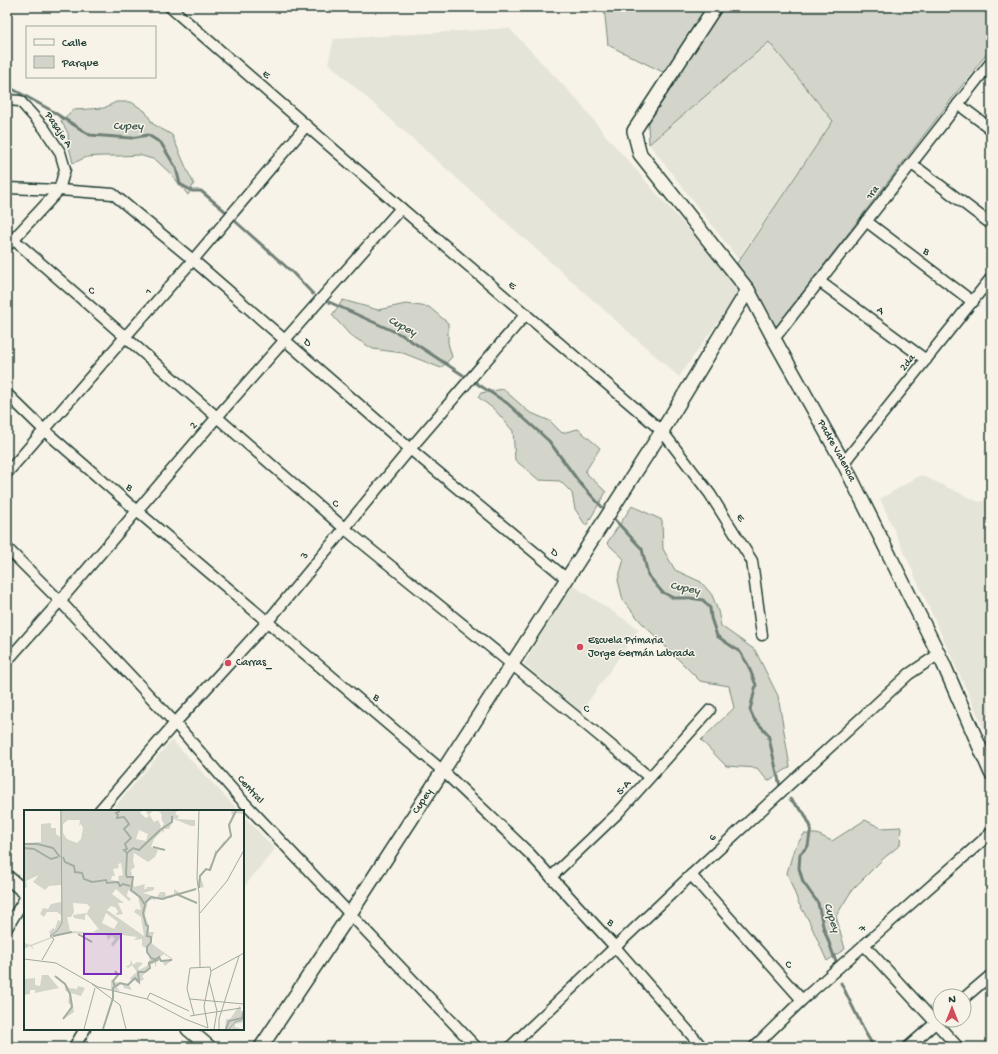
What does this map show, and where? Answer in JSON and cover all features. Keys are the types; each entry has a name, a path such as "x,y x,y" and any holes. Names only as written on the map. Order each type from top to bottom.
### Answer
{"street":[{"name":"E","path":"170,7 401,208 662,431 710,494 752,561 762,635"},
{"name":"Padre Valencia","path":"715,7 634,131 640,154 748,290 844,464 943,663 991,773"},
{"name":"1ra","path":"774,339 991,62"},
{"name":"Pasaje A","path":"7,100 20,101 44,128 60,152 65,169 59,190"},
{"path":"958,104 991,129"},
{"name":"1","path":"7,473 193,260 306,126"},
{"path":"912,164 991,224"},
{"name":"D","path":"7,188 113,194 193,260 410,449 567,579"},
{"path":"10,243 59,190"},
{"name":"2","path":"7,661 138,511 217,417 401,208"},
{"name":"B","path":"866,221 972,302"},
{"name":"C","path":"10,243 125,337 344,528 512,664 649,778"},
{"name":"2da","path":"844,464 991,278"},
{"name":"A","path":"819,281 926,360"},
{"name":"Cupey","path":"260,1047 350,914 567,579 662,431 748,290"},
{"path":"733,315 743,311 748,311 764,320"},
{"name":"3","path":"100,810 175,723 268,621 410,449 526,314"},
{"name":"B","path":"7,394 44,430 442,771 530,854 615,947 702,1047"},
{"name":"Central","path":"7,548 60,601 175,723 239,797 476,1047"},
{"name":"6","path":"510,1047 691,875 909,674 938,654"},
{"name":"5-A","path":"551,877 618,812 710,710"},
{"name":"7","path":"754,1047 802,1000 991,833"},
{"name":"C","path":"691,875 802,1000"},
{"path":"7,877 24,891"},
{"path":"7,928 24,900"},
{"path":"864,945 932,1015"},
{"path":"972,991 991,975"},
{"path":"908,1047 932,1026"},
{"path":"943,1028 958,1047"},
{"path":"74,1047 84,1030"},
{"path":"189,1030 209,1047"}],"shaded area":[{"path":"509,28 581,104 606,136 741,289 679,377 328,63 334,39"},
{"path":"770,42 833,121 738,259 649,144"},
{"path":"921,475 979,502 991,499 991,744 880,499"},
{"name":"Escuela Primaria Jorge Germán Labrada","path":"571,584 639,629 581,712 524,664"},
{"path":"172,740 238,810 112,810"},
{"path":"244,816 275,849 244,887"}],"green space":[{"path":"604,7 991,7 991,48 776,327 737,263 833,121 769,42 649,144 648,124 677,79 608,45"},
{"path":"116,102 131,102 145,111 153,124 172,135 194,184 188,195 172,175 156,160 139,155 87,157 73,163 69,147 68,133 61,121 73,110 104,108"},
{"path":"343,300 378,310 406,304 429,307 448,323 448,343 452,357 441,368 403,353 373,349 350,335 332,315"},
{"path":"503,389 529,412 550,421 562,433 578,429 600,448 585,472 606,492 586,526 575,509 572,493 560,481 539,480 515,460 513,431 495,410 478,397 481,393"},
{"path":"632,506 662,520 663,549 675,570 701,582 712,595 718,611 721,626 755,650 778,696 790,767 768,781 757,768 726,766 701,740 734,708 729,686 700,681 640,621 623,600 618,580 624,559 607,543"},
{"path":"865,820 881,828 901,827 900,845 884,858 852,890 836,916 845,949 827,961 809,921 799,904 787,873 794,849 804,834 817,834 832,841"}],"waterway":[{"name":"Cupey","path":"7,86 47,108 90,135 131,138 148,135 161,143 176,168 180,184 192,191 201,191 225,211"},
{"name":"Cupey","path":"235,221 292,272 313,294"},
{"name":"Cupey","path":"329,302 402,335 463,375"},
{"name":"Cupey","path":"476,383 507,403 549,441 579,482 602,507"},
{"name":"Cupey","path":"614,519 642,549 648,575 662,592 674,598 703,600 710,608 711,618 717,636 740,652 748,665 756,685 750,710 754,719 768,734 780,786"},
{"name":"Cupey","path":"790,799 804,813 811,827 808,846 800,854 799,868 803,882 818,903 823,926 836,962"},
{"name":"Cupey","path":"841,983 874,1047"}],"place":[{"name":"Escuela Primaria Jorge Germán Labrada","path":"580,647"},
{"name":"Carras_","path":"228,663"}]}
